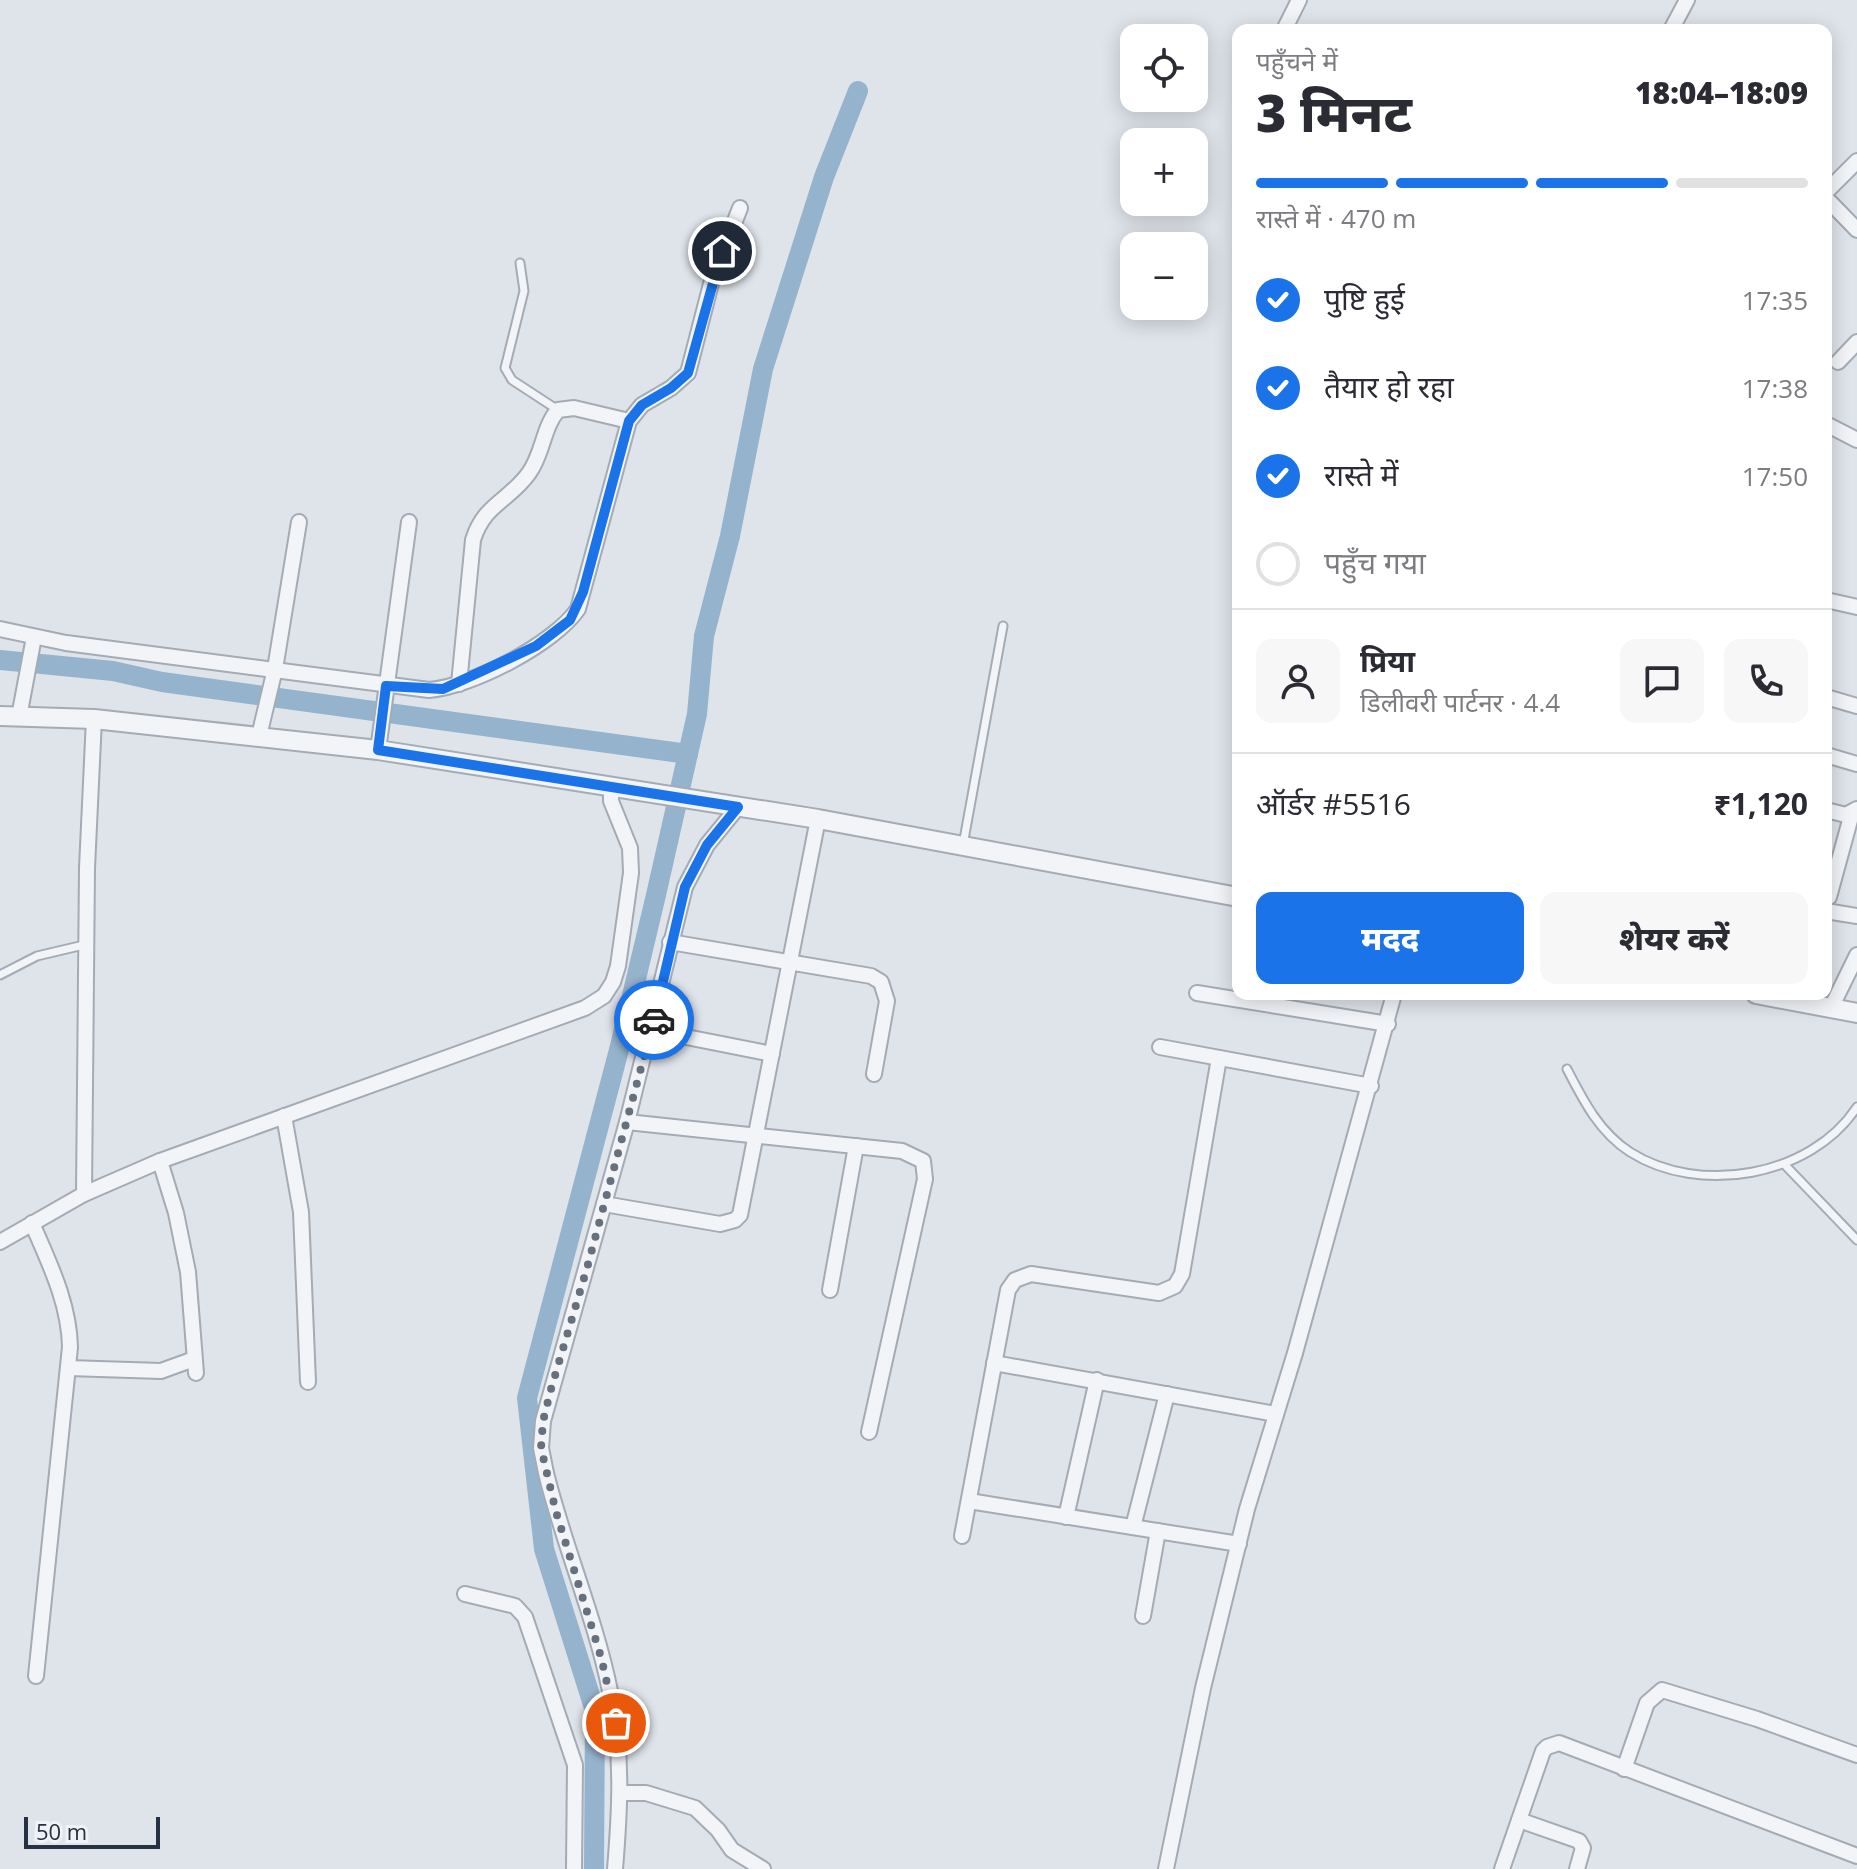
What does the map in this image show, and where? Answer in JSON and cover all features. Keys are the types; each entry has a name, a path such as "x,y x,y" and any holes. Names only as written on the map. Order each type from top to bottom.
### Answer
{"street":[{"path":"1287,24 1299,0"},
{"path":"1674,24 1687,0"},
{"path":"1832,188 1857,161"},
{"path":"1832,202 1857,230"},
{"path":"0,629 34,637 429,690 459,684 536,646 560,629 578,609 629,421 642,405 671,388 688,373 712,280 740,208"},
{"path":"1838,362 1857,342"},
{"path":"459,684 473,540 478,523 490,508 529,474 558,410 574,408 629,421"},
{"path":"1832,427 1857,440"},
{"path":"259,736 267,713 299,522"},
{"path":"378,750 409,522"},
{"path":"1832,601 1857,607"},
{"path":"19,717 34,637"},
{"path":"1832,699 1855,705 1857,689"},
{"path":"0,716 94,719 378,750 611,789 818,819 1232,896"},
{"path":"84,1194 87,868 94,719"},
{"path":"1832,757 1857,764"},
{"path":"0,1242 84,1194 160,1161 585,1008 604,996 618,966 633,859 611,801 611,789"},
{"path":"615,1869 621,1793 610,1691 556,1512 541,1448 543,1421 627,1122 685,887 695,863 731,806"},
{"path":"1832,812 1846,815 1855,811"},
{"path":"1832,890 1855,811"},
{"path":"604,1204 720,1224 729,1223 740,1215 818,819"},
{"path":"1832,906 1857,916"},
{"path":"670,942 871,976 881,982 887,1001 874,1074"},
{"path":"1831,1008 1857,955"},
{"path":"1197,993 1232,999"},
{"path":"1240,1000 1388,1024"},
{"path":"1166,1869 1203,1688 1239,1544 1371,1086 1393,1000"},
{"path":"1788,1000 1857,1013"},
{"path":"651,1030 772,1054"},
{"path":"1160,1047 1371,1086"},
{"path":"962,1536 1008,1290 1021,1276 1031,1274 1159,1293 1168,1291 1180,1281 1219,1058"},
{"path":"284,1116 301,1212 308,1382"},
{"path":"627,1122 856,1146 916,1155 923,1161 926,1170 869,1432"},
{"path":"830,1290 856,1146"},
{"path":"68,1368 161,1371 195,1366 183,1244 160,1161"},
{"path":"32,1223 57,1282 69,1324 68,1368 36,1676"},
{"path":"994,1363 1276,1414"},
{"path":"1066,1517 1097,1380"},
{"path":"1133,1527 1167,1394"},
{"path":"969,1501 1239,1544"},
{"path":"1143,1616 1158,1531"},
{"path":"465,1594 515,1606 525,1617 575,1765 574,1869"},
{"path":"1624,1769 1647,1703 1662,1690 1743,1714 1857,1755"},
{"path":"1502,1869 1543,1751 1552,1744 1563,1744 1857,1856"},
{"path":"621,1793 646,1793 695,1808 718,1830 732,1850 763,1869"},
{"path":"1519,1820 1579,1841 1583,1848 1577,1869"}],"lane":[{"path":"520,263 524,291 505,368 512,380 558,410"},
{"path":"962,847 1003,626"},
{"path":"0,975 37,956 88,944"},
{"path":"1567,1069 1601,1127 1629,1151 1664,1168 1727,1174 1756,1173 1785,1165 1818,1146 1839,1129 1857,1107"},
{"path":"1785,1165 1857,1240"}],"waterway":[{"path":"594,1869 595,1711 544,1549 527,1398 620,1046 656,895 697,714 704,636 730,536 763,369 824,177 858,91"},
{"path":"0,660 113,671 162,682 688,754"}],"way so far":[{"path":"616,1723 601,1657 556,1512 541,1448 543,1421 551,1389 654,1020"}],"route":[{"path":"654,1020 685,887 695,863 738,807 378,750 386,686 429,690 459,684 536,646 560,629 578,609 629,421 642,405 671,388 688,373 722,251"}]}
